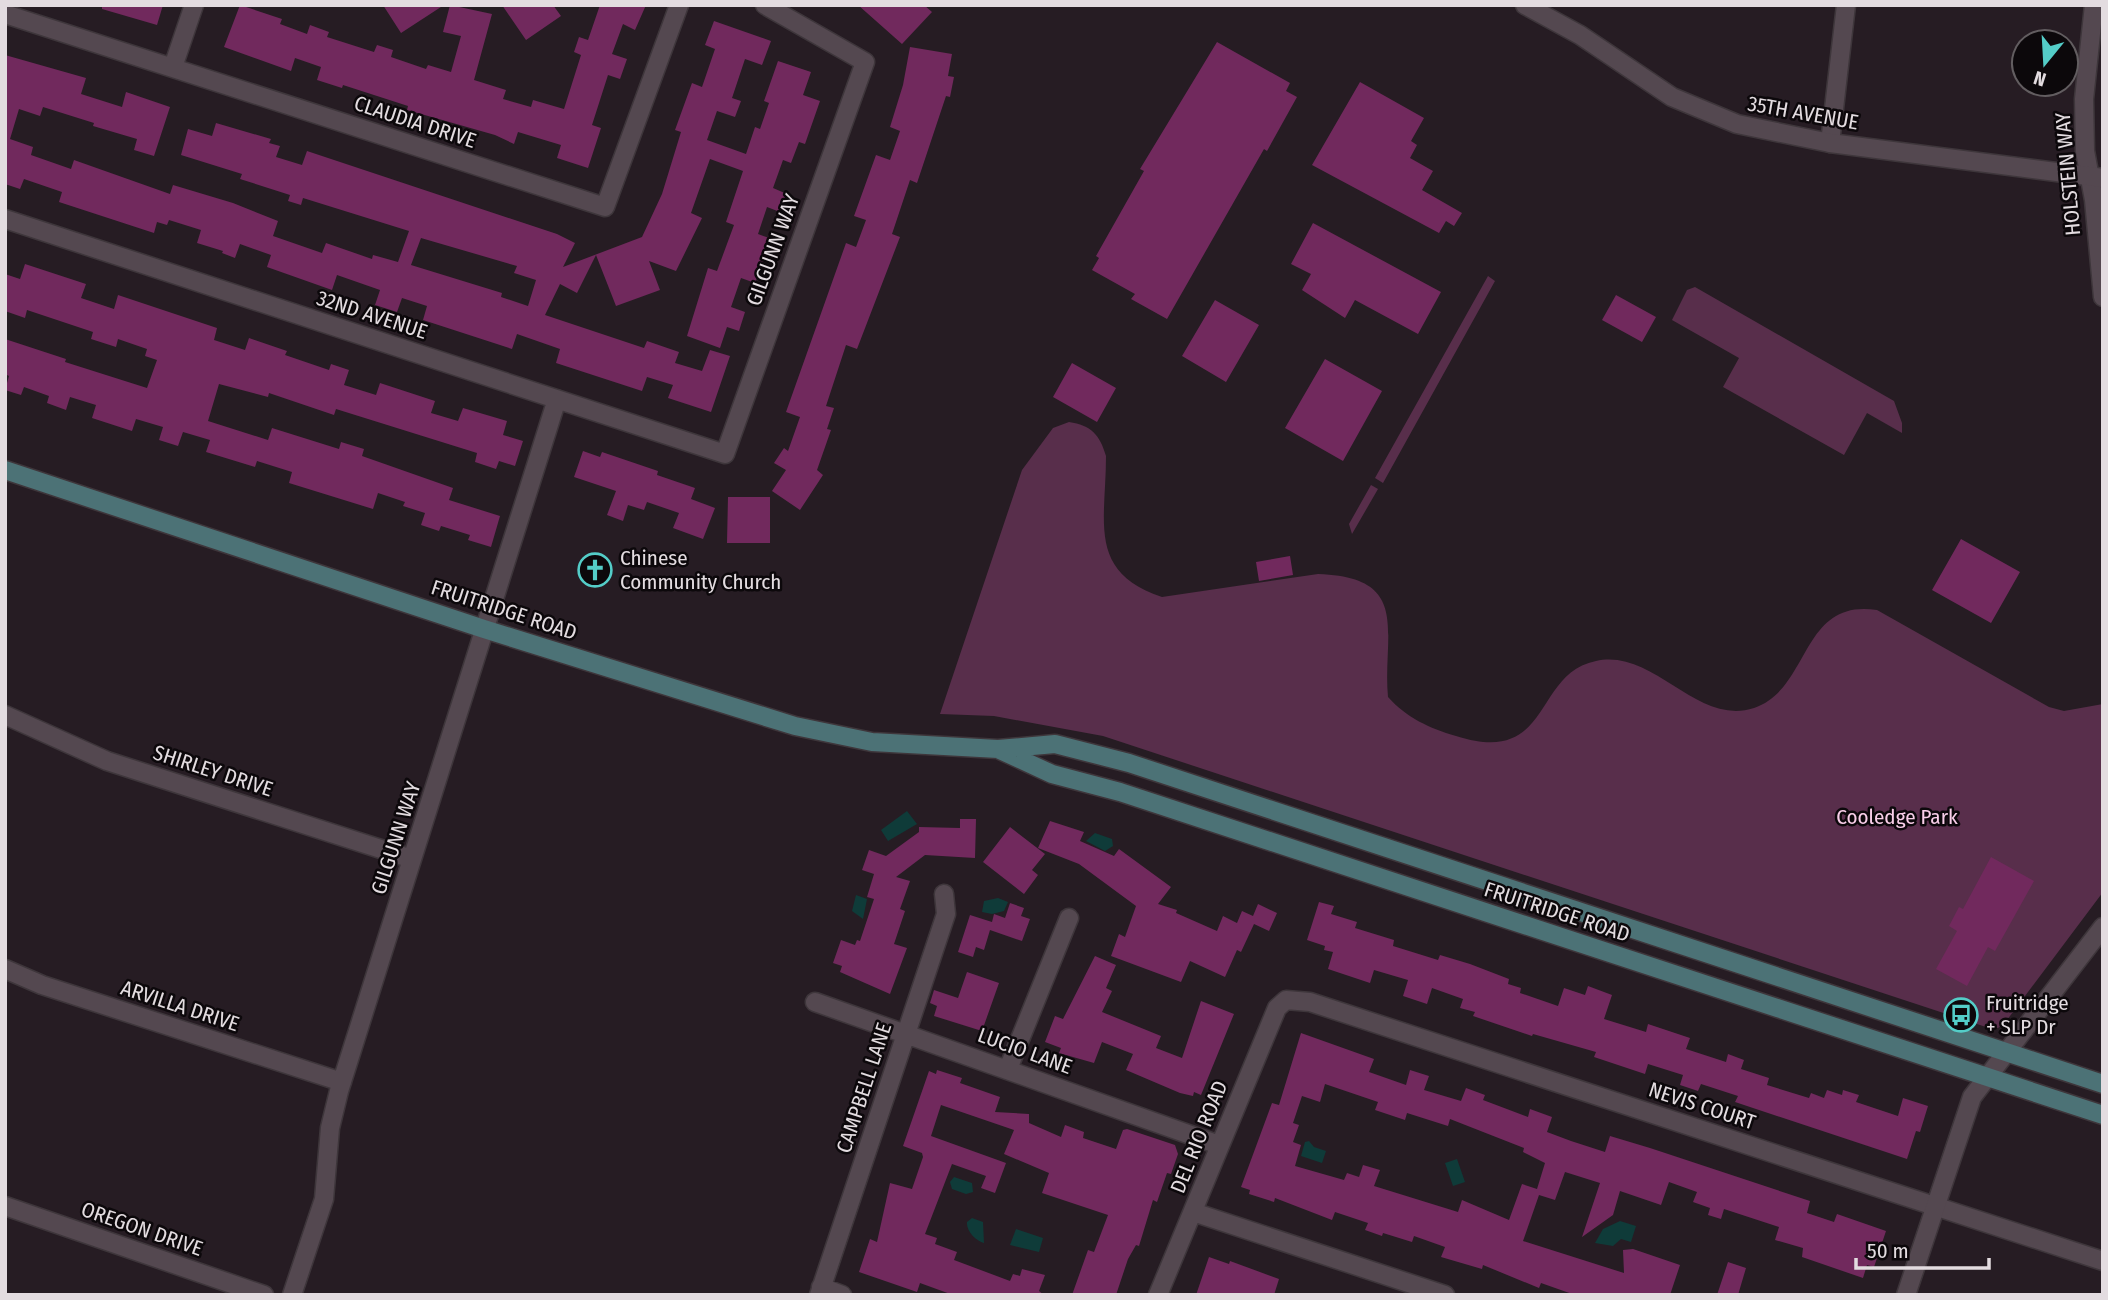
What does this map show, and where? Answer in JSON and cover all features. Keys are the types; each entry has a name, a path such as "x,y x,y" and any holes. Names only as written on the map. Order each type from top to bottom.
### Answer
{"main road":[{"name":"FRUITRIDGE ROAD","path":"5,470 484,629 799,727 872,741 998,749 1055,744 1129,763 2103,1084"},
{"name":"FRUITRIDGE ROAD","path":"998,749 1052,774 1121,792 2103,1115"}],"street":[{"path":"173,67 194,5"},
{"name":"CLAUDIA DRIVE","path":"5,14 605,207 679,5"},
{"name":"GILGUNN WAY","path":"725,454 864,62 765,5"},
{"name":"35TH AVENUE","path":"1525,5 1580,35 1662,91 1704,112 1770,133 2096,177"},
{"path":"1830,143 1846,5"},
{"name":"HOLSTEIN WAY","path":"2094,5 2084,99 2085,151 2096,177 2103,297"},
{"name":"32ND AVENUE","path":"5,219 725,454"},
{"name":"GILGUNN WAY","path":"292,1295 324,1199 330,1128 342,1082 557,399"},
{"name":"SHIRLEY DRIVE","path":"5,715 107,761 412,859"},
{"name":"CAMPBELL LANE","path":"820,1291 946,914 944,894"},
{"path":"1008,1069 1069,918"},
{"path":"1906,1295 1972,1097 2103,927"},
{"name":"ARVILLA DRIVE","path":"5,969 42,985 342,1082"},
{"name":"NEVIS COURT","path":"1286,1000 1301,999 1323,1006 2103,1261"},
{"name":"DEL RIO ROAD","path":"1158,1295 1277,1008 1286,1000"},
{"name":"LUCIO LANE","path":"815,1002 1219,1145"},
{"name":"OREGON DRIVE","path":"5,1206 264,1295"},
{"path":"1193,1212 1445,1295"},
{"path":"820,1291 842,1295"}],"green space":[{"path":"1488,276 1495,281 1383,483 1375,478"},
{"path":"1695,287 1894,401 1902,423 1902,433 1867,413 1844,455 1723,387 1739,358 1672,320 1687,290"},
{"name":"Cooledge Park","path":"1069,422 1094,432 1104,449 1106,542 1111,559 1122,574 1138,586 1162,597 1318,574 1348,578 1368,586 1380,598 1386,613 1388,697 1419,721 1456,736 1487,742 1510,739 1526,729 1561,683 1576,669 1596,661 1617,660 1637,666 1713,707 1733,711 1754,708 1772,698 1786,683 1819,631 1833,618 1852,610 1877,610 2049,707 2064,711 2103,704 2103,892 2004,1024 1998,1028 1986,1027 1103,736 994,716 940,714 1022,470 1053,428"},
{"path":"1371,485 1378,489 1352,534 1349,524"}],"shaded area":[{"path":"907,811 917,824 888,841 881,830"},
{"path":"1095,833 1112,839 1113,846 1105,851 1086,841"},
{"path":"856,895 867,899 863,919 852,911"},
{"path":"998,898 1008,902 1004,911 992,914 982,912 984,901"},
{"path":"1309,1141 1314,1147 1326,1151 1322,1163 1301,1156 1305,1142"},
{"path":"1457,1159 1465,1182 1453,1186 1445,1163"},
{"path":"954,1177 972,1183 973,1192 966,1194 952,1189 950,1182"},
{"path":"972,1218 983,1222 984,1243 975,1238 968,1229 967,1222"},
{"path":"1620,1221 1636,1226 1631,1242 1621,1239 1613,1246 1595,1243 1603,1229"},
{"path":"1016,1229 1043,1238 1039,1252 1010,1245"}],"building":[{"path":"102,5 163,5 157,25 102,9"},
{"path":"240,5 282,19 280,24 307,34 310,25 329,32 327,37 374,52 377,45 393,50 391,57 426,69 428,65 451,72 461,36 443,32 450,5 492,14 474,80 506,90 503,99 531,107 533,100 564,109 581,55 574,52 579,37 588,40 600,5 646,5 635,30 623,24 612,54 627,59 620,79 608,75 592,125 601,128 588,168 557,158 561,145 518,132 514,144 495,135 407,110 408,106 343,85 342,88 317,80 321,67 295,58 291,71 224,47"},
{"path":"383,5 444,5 401,33"},
{"path":"502,5 553,5 561,16 526,40"},
{"path":"858,5 924,5 932,12 902,44"},
{"path":"714,21 771,41 762,65 745,59 732,98 741,101 735,117 717,111 707,140 746,154 755,127 760,129 769,103 764,101 778,61 811,72 803,95 820,101 805,144 799,142 791,163 783,160 773,188 787,194 780,212 767,207 758,234 772,239 755,283 741,278 731,307 745,312 739,331 727,327 720,348 687,336 708,268 717,271 734,225 726,222 743,171 710,159 691,213 702,218 676,271 649,261 660,290 616,306 596,255 577,293 560,284 545,315 644,348 647,341 679,352 675,363 702,371 710,350 730,356 711,412 668,398 673,385 647,377 642,391 556,363 560,349 517,334 512,349 423,320 427,306 402,298 397,312 375,305 380,290 337,275 332,290 267,267 271,255 240,244 235,258 222,253 223,251 197,243 201,230 169,220 167,225 157,222 154,233 59,202 62,192 24,179 20,189 5,184 5,55 86,78 81,94 122,107 126,92 170,107 154,156 134,150 137,139 93,126 94,123 43,107 40,116 19,109 10,139 33,147 31,155 71,169 74,160 170,194 173,185 233,203 278,221 273,236 322,253 326,243 372,259 373,255 398,262 409,231 303,198 301,205 288,201 290,195 240,179 242,174 181,155 188,129 212,136 216,123 271,139 269,143 280,146 276,157 302,165 307,151 557,234 575,243 563,267 642,237 662,194 681,132 675,130 692,83 702,87 715,49 705,45","holes":["421,238 517,266 514,273 536,280 528,306 501,297 502,293 411,265"]},
{"path":"1217,42 1290,83 1286,91 1297,97 1267,151 1264,149 1167,319 1131,299 1135,294 1092,270 1099,258 1096,256 1144,171 1140,169"},
{"path":"910,47 952,54 948,76 954,77 950,97 946,96 917,183 910,180 892,234 900,237 857,349 846,345 826,406 834,408 827,429 831,430 817,470 823,475 800,510 772,491 786,470 774,463 784,448 788,451 800,417 786,412 846,243 856,247 866,220 854,216 876,155 890,160 900,131 890,127 903,85"},
{"path":"1360,82 1424,118 1411,141 1417,145 1410,158 1433,171 1422,190 1462,213 1454,226 1446,221 1439,233 1312,165"},
{"path":"1313,223 1441,292 1418,334 1355,300 1345,318 1302,290 1311,274 1291,264"},
{"path":"25,264 86,284 81,298 114,309 118,295 217,328 214,340 245,350 249,338 287,351 285,355 329,370 331,364 349,370 344,385 376,395 380,383 435,401 431,413 458,421 463,408 507,421 503,435 523,441 515,466 499,461 496,469 475,462 477,453 336,409 334,415 269,393 268,397 219,384 208,421 268,440 272,428 339,449 341,442 364,449 362,456 453,488 449,500 500,516 491,547 468,540 470,535 441,526 439,531 421,525 425,513 403,506 405,502 378,493 373,509 289,483 292,472 257,461 255,467 206,452 210,440 183,432 178,446 159,440 163,427 136,419 132,431 92,418 96,405 70,397 66,410 47,403 49,396 24,387 21,395 5,390 9,376 5,374 5,339 66,359 65,362 147,388 157,360 145,356 147,349 118,339 116,347 91,339 93,332 27,310 25,318 5,311 5,274 20,279"},
{"path":"1616,295 1656,317 1642,342 1602,320"},
{"path":"1215,300 1259,325 1226,382 1182,356"},
{"path":"1325,359 1382,391 1343,461 1285,428"},
{"path":"1072,363 1116,388 1097,422 1053,397"},
{"path":"583,451 600,457 602,452 658,471 657,475 695,488 691,499 715,508 703,539 673,528 679,513 647,502 644,510 628,505 623,521 607,515 616,491 574,477"},
{"path":"728,497 770,497 770,543 727,543"},
{"path":"1961,539 2020,572 1991,623 1932,590"},
{"path":"1290,556 1293,575 1259,581 1256,562"},
{"path":"960,819 976,819 975,858 925,855 896,877 910,881 900,909 905,911 894,944 907,948 890,994 840,972 842,966 833,963 841,940 855,945 857,940 860,941 874,899 867,897 874,874 862,870 869,850 886,856 919,832 919,827 960,828"},
{"path":"1050,821 1084,832 1080,841 1114,856 1119,849 1171,887 1158,904 1177,910 1176,913 1217,931 1223,916 1237,923 1242,911 1253,916 1258,904 1277,913 1269,931 1254,924 1241,952 1237,950 1225,977 1190,961 1181,982 1111,956 1119,934 1125,937 1136,906 1079,864 1038,848"},
{"path":"1010,827 1045,854 1032,870 1038,875 1024,894 983,862"},
{"path":"1991,857 2034,881 1995,951 1988,947 1967,986 1936,969 1957,931 1949,926 1959,907 1963,909"},
{"path":"1319,902 1334,906 1331,914 1357,922 1355,928 1394,940 1393,946 1438,960 1440,955 1470,964 1509,979 1508,984 1521,988 1520,993 1558,1006 1564,988 1585,995 1588,986 1612,995 1604,1019 1646,1032 1648,1024 1690,1038 1686,1049 1726,1062 1728,1054 1744,1060 1741,1069 1769,1078 1767,1085 1809,1098 1811,1093 1824,1098 1827,1090 1842,1095 1843,1090 1859,1095 1856,1102 1898,1116 1903,1098 1928,1106 1920,1132 1916,1131 1907,1159 1735,1102 1738,1096 1701,1084 1698,1091 1680,1085 1683,1075 1648,1064 1645,1074 1594,1057 1596,1052 1533,1034 1532,1036 1473,1016 1475,1012 1460,1008 1463,999 1432,988 1427,1004 1403,996 1408,980 1374,970 1370,983 1328,969 1333,952 1307,940"},
{"path":"1010,903 1024,908 1021,916 1030,919 1022,941 990,930 984,950 976,947 973,957 958,952 970,915 992,922 994,914 1005,918"},
{"path":"1095,956 1116,965 1106,988 1112,991 1102,1012 1161,1036 1156,1048 1182,1058 1201,1001 1234,1014 1201,1095 1194,1092 1193,1096 1180,1093 1126,1070 1133,1054 1102,1042 1094,1063 1059,1053 1061,1048 1045,1042 1055,1016 1063,1019"},
{"path":"967,972 999,983 982,1031 934,1016 937,1006 930,1003 934,990 958,998"},
{"path":"1301,1033 1374,1059 1369,1072 1406,1085 1410,1070 1429,1076 1424,1090 1461,1101 1466,1088 1485,1095 1483,1100 1528,1117 1530,1109 1552,1117 1547,1132 1571,1141 1605,1152 1610,1136 1810,1201 1807,1213 1834,1222 1837,1214 1886,1231 1874,1267 1867,1265 1863,1278 1802,1257 1803,1248 1775,1240 1779,1227 1724,1209 1721,1219 1708,1215 1710,1208 1693,1202 1697,1192 1669,1182 1661,1205 1620,1191 1613,1215 1582,1237 1600,1183 1565,1172 1555,1200 1539,1195 1523,1241 1624,1273 1623,1250 1633,1249 1680,1265 1670,1295 1575,1295 1541,1283 1539,1288 1483,1265 1482,1269 1441,1257 1445,1247 1414,1236 1412,1242 1383,1233 1382,1236 1365,1230 1368,1223 1335,1212 1332,1220 1275,1198 1274,1202 1249,1194 1250,1190 1241,1187 1272,1103 1279,1105","holes":["1325,1084 1378,1102 1375,1110 1405,1120 1407,1113 1448,1126 1450,1119 1524,1148 1523,1152 1545,1163 1537,1189 1522,1184 1509,1220 1462,1200 1458,1212 1374,1186 1380,1170 1363,1165 1359,1177 1347,1173 1344,1180 1295,1166 1301,1145 1293,1142 1299,1125 1293,1123 1302,1096 1320,1102"]},
{"path":"937,1070 962,1078 960,1083 1000,1097 995,1112 1029,1114 1029,1123 1061,1137 1065,1125 1084,1132 1083,1138 1116,1149 1123,1130 1127,1129 1175,1145 1178,1154 1171,1174 1167,1173 1157,1202 1153,1200 1139,1246 1136,1245 1128,1259 1116,1295 1072,1295 1088,1250 1094,1252 1108,1215 1042,1193 1049,1173 1004,1154 1014,1130 941,1105 931,1136 1006,1163 995,1193 981,1188 986,1176 952,1164 925,1234 937,1238 935,1244 957,1252 954,1260 1010,1281 1013,1274 1020,1276 1022,1269 1045,1275 1039,1291 1044,1295 953,1295 920,1283 917,1292 859,1272 870,1239 877,1242 890,1183 912,1189 923,1157 922,1153 903,1146 929,1071 936,1074"},
{"path":"1209,1257 1229,1264 1230,1261 1279,1279 1274,1295 1196,1295"},
{"path":"1728,1262 1746,1268 1738,1295 1717,1295"}],"place":[{"name":"Chinese Community Church","path":"595,570"},
{"name":"Fruitridge + SLP Dr","path":"1961,1015"}]}
